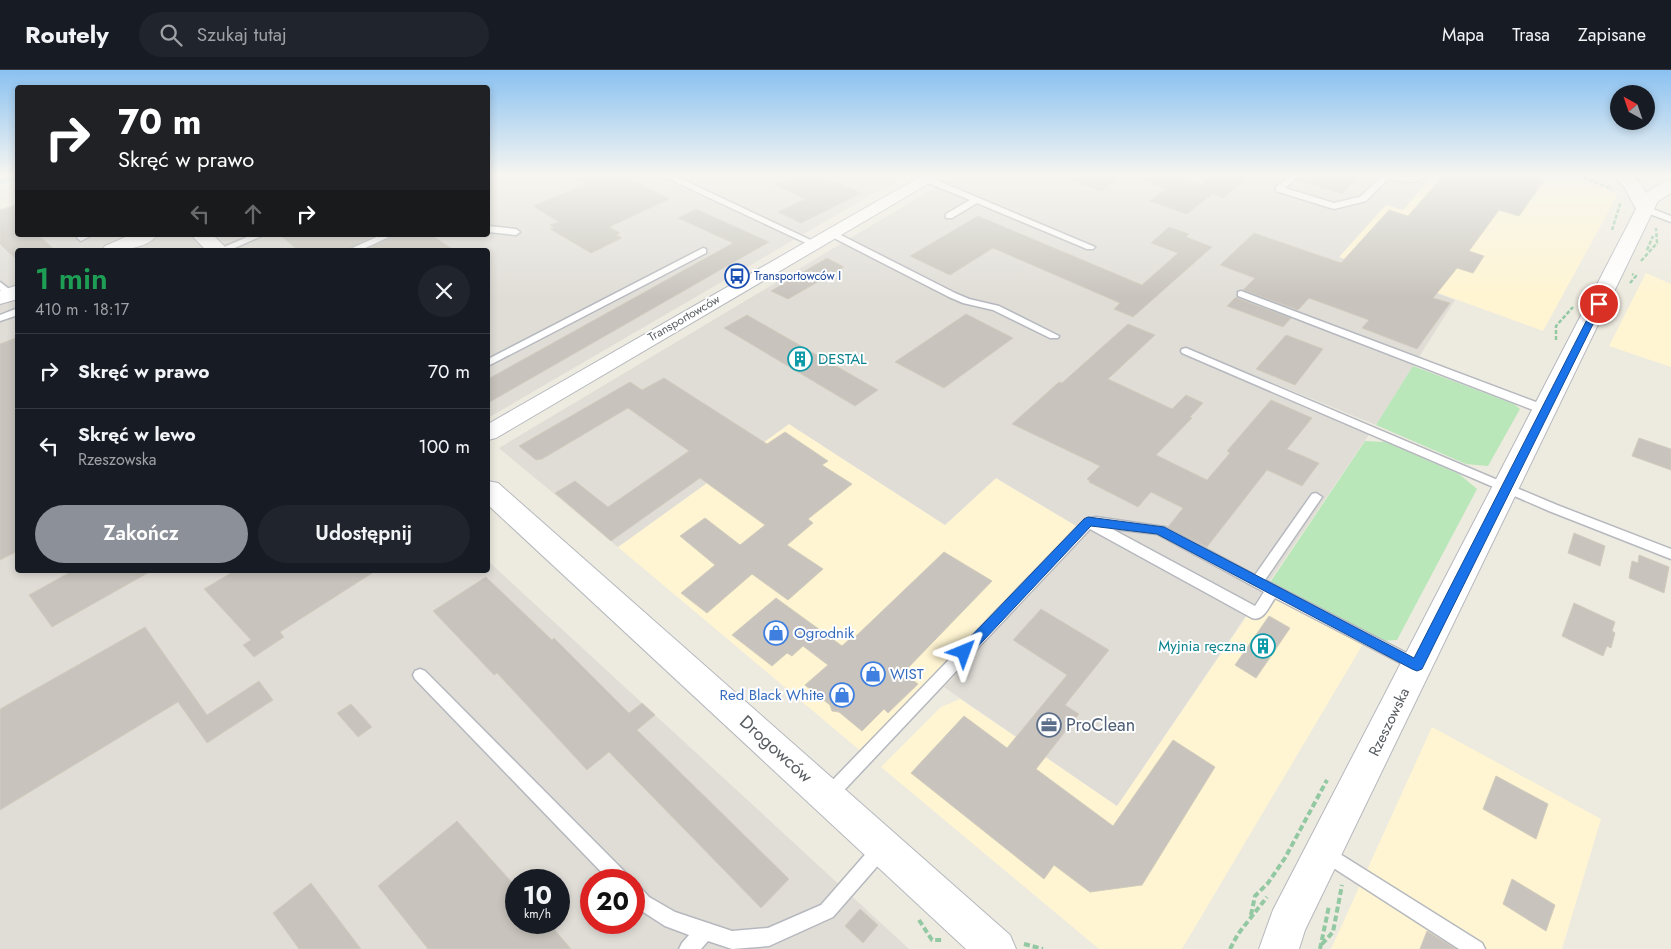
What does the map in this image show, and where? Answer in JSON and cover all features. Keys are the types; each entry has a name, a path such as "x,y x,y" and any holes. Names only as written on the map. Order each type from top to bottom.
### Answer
{"street":[{"name":"Transportowców","path":"490,432 861,216"},
{"name":"Rzeszowska","path":"1271,935 1324,852 1545,410 1652,216"},
{"path":"117,248 142,237"},
{"path":"203,237 216,248"},
{"name":"Drogowców","path":"490,492 883,847 1009,946"}],"lane":[{"path":"757,216 813,243"},
{"path":"1015,216 1090,247"},
{"path":"490,228 516,232"},
{"path":"831,233 952,295 966,301 996,308 1054,336"},
{"path":"227,248 255,237"},
{"path":"359,248 384,237"},
{"path":"490,362 703,250"},
{"path":"1241,294 1545,410"},
{"path":"0,318 9,296"},
{"path":"1186,351 1562,512 1671,554"},
{"path":"1257,582 1316,497"},
{"path":"1088,522 1160,530 1417,665"},
{"path":"1088,522 1257,614 1273,590"},
{"path":"828,796 1088,522"},
{"path":"420,675 610,869"},
{"path":"645,904 671,920 704,931 732,940 763,943 828,911 883,847"},
{"path":"1324,852 1476,949"},
{"path":"688,949 704,931"}],"path":[{"path":"1230,949 1238,934 1271,935"},
{"path":"1009,946 1033,945 1043,949"}],"shaded area":[{"path":"490,216 835,216 490,417 490,248 15,248 15,573 490,573 490,563 909,949 0,949 0,218 15,232 15,237 490,237"},
{"path":"887,216 1376,216 1339,257 1455,300 1376,425 1246,372 1240,379 1370,433 1117,806 944,687 1088,533 996,478 945,525 789,424 618,547 499,448"},
{"path":"1375,216 1606,216 1543,331 1339,257"},
{"path":"1646,273 1671,284 1671,367 1609,346"},
{"path":"789,424 945,525 996,478 1088,533 944,687 934,681 863,753 618,547"},
{"path":"1264,591 1363,644 1182,949 1099,949 881,767 941,707 960,699 1117,806"},
{"path":"1432,727 1601,819 1562,949 1331,949"}],"green space":[{"path":"1413,366 1514,404 1520,409 1488,466 1466,464 1376,425"},
{"path":"1365,441 1386,442 1459,474 1477,489 1397,640 1381,641 1269,584"}],"building":[{"path":"0,216 15,216 15,237 40,237 53,248 15,248 15,258 0,244"},
{"path":"549,216 633,216 609,227 620,233 616,235 622,238 591,253 550,229 554,228 550,225 559,222"},
{"path":"682,216 712,216 769,242 490,402 490,378 733,243 678,218"},
{"path":"786,216 815,216 801,223"},
{"path":"978,216 1142,285 1178,253 1151,243 1169,227 1189,234 1186,237 1212,247 1133,317 1114,309 1120,303 993,248 950,275 910,256"},
{"path":"1384,216 1495,216 1469,251 1484,256 1473,273 1457,268 1433,298 1450,303 1417,349 1362,328 1369,320 1309,298 1298,310 1243,290 1255,278 1220,265 1254,233 1341,263"},
{"path":"282,237 372,237 350,248 296,248"},
{"path":"391,237 434,237 451,248 369,248"},
{"path":"827,258 844,267 788,299 771,291"},
{"path":"1236,297 1291,318 1283,327 1227,306"},
{"path":"966,314 1013,338 944,388 895,362"},
{"name":"DESTAL","path":"747,315 878,390 855,406 724,328"},
{"path":"1128,324 1155,335 1108,379 1172,409 1186,395 1203,403 1190,417 1192,418 1156,455 1207,480 1230,453 1227,451 1271,400 1312,418 1287,449 1319,463 1302,486 1267,470 1207,547 1168,527 1183,508 1151,492 1138,507 1089,482 1087,479 1100,466 1012,424 1059,382 1062,383"},
{"path":"1286,335 1323,349 1295,385 1256,369"},
{"path":"15,338 15,552 0,560 0,344"},
{"path":"664,378 767,444 785,432 828,461 822,465 852,484 808,519 813,523 787,545 823,569 788,600 752,574 707,613 681,593 715,565 680,536 705,518 740,545 765,525 700,478 611,541 555,493 575,481 608,507 689,451 628,408 542,459 536,460 519,446 630,382 642,390"},
{"path":"1639,438 1671,449 1671,470 1632,456"},
{"path":"1574,533 1605,546 1600,566 1568,553"},
{"path":"944,552 992,581 903,673 918,684 888,713 884,709 862,731 839,712 832,711 830,705 805,685 828,665 803,646 792,656 787,653 772,666 732,635 776,598 842,646 854,635 855,637"},
{"path":"1639,555 1669,567 1664,593 1629,578 1632,561 1638,563"},
{"path":"69,573 148,573 52,627 29,595"},
{"path":"231,573 372,573 280,632 284,637 254,657 243,645 251,640 204,589"},
{"path":"486,577 552,640 554,638 629,713 642,703 655,715 637,730 789,879 761,908 609,752 587,770 497,673 494,675 433,611"},
{"path":"1574,603 1615,622 1612,631 1615,633 1611,648 1607,646 1603,656 1562,636"},
{"path":"1041,609 1109,650 1065,705 1079,714 1036,769 1113,826 1173,740 1215,767 1142,885 1090,892 1054,865 1044,879 911,773 964,716 1007,748 1067,675 1013,640"},
{"name":"Myjnia ręczna","path":"1269,616 1290,628 1256,678 1235,665"},
{"path":"145,627 207,715 259,681 273,700 207,743 178,702 0,810 0,709"},
{"path":"351,704 372,727 358,737 337,713"},
{"path":"1496,776 1548,804 1536,839 1483,809"},
{"path":"457,821 505,875 505,934 558,934 571,949 428,949 378,886"},
{"path":"1512,879 1555,905 1546,931 1503,904"},
{"path":"311,883 361,949 299,949 273,913"},
{"path":"860,909 878,925 863,943 845,926"},
{"path":"1427,931 1456,949 1420,949"}],"place":[{"name":"Transportowców I","path":"737,276"},
{"name":"DESTAL","path":"800,359"},
{"name":"Ogrodnik","path":"776,633"},
{"name":"Myjnia ręczna","path":"1263,646"},
{"name":"WIST","path":"873,674"},
{"name":"Red Black White","path":"842,695"},
{"name":"ProClean","path":"1049,725"}],"route":[{"path":"964,652 1088,522 1160,530 1417,665 1599,304"}]}
